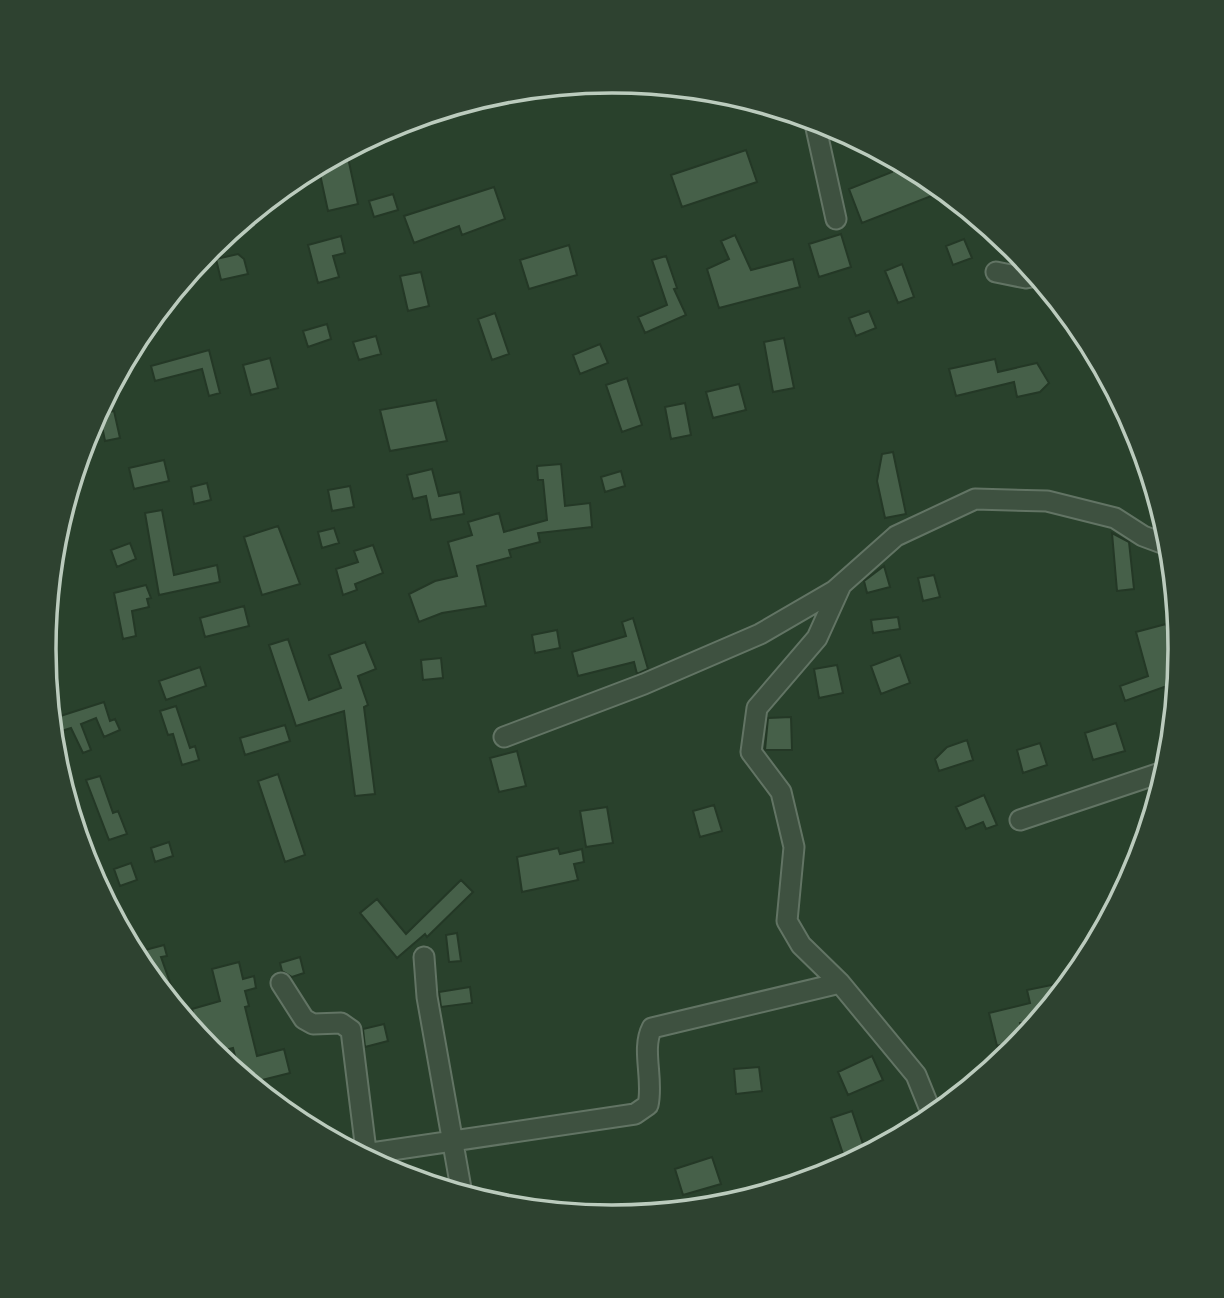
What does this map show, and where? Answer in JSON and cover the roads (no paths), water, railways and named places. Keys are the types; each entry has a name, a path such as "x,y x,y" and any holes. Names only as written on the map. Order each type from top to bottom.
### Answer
{"street":[{"path":"817,132 836,219"},
{"path":"996,272 1026,278"},
{"path":"504,737 643,684 760,634 842,584 896,536 975,499 1047,501 1115,518 1143,536 1157,541"},
{"path":"842,584 817,638 757,708 751,752 781,792 794,847 787,921 801,945 840,983 916,1075 928,1106"},
{"path":"1020,820 1153,775"},
{"path":"424,957 433,1038 460,1184"},
{"path":"281,983 304,1019 313,1024 341,1023 351,1030 363,1146"},
{"path":"378,1153 635,1114 648,1105 652,1087 646,1039 652,1028 840,983"}]}
